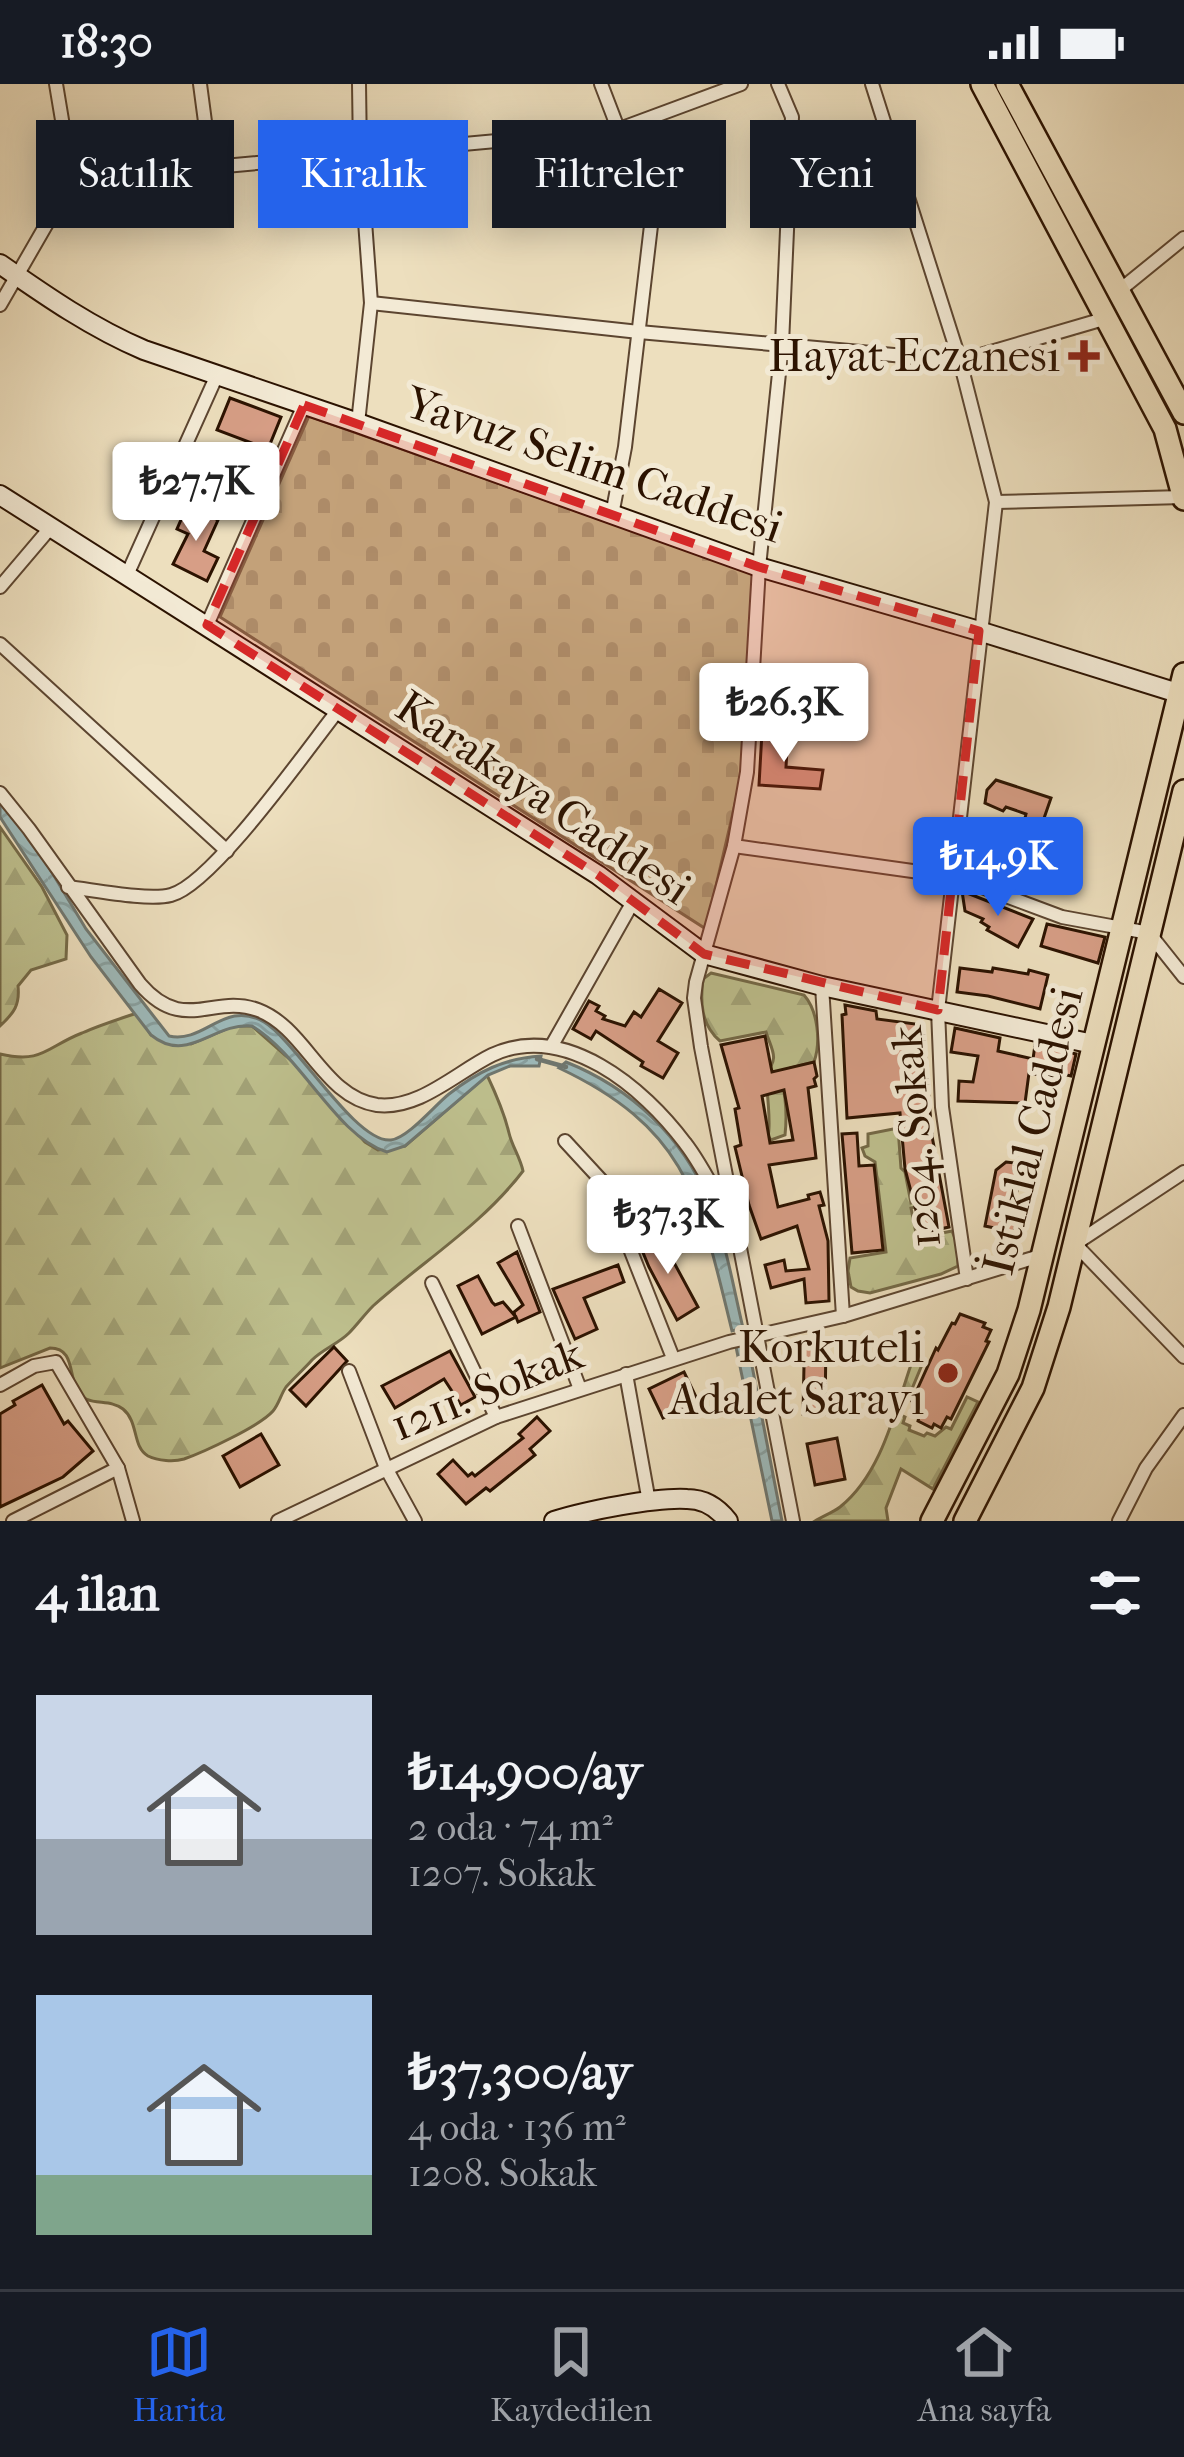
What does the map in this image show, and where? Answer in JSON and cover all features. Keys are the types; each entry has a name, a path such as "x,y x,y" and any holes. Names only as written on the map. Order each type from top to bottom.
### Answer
{"main road":[{"path":"982,84 1165,429 1184,498"},
{"path":"1007,84 1184,412"},
{"name":"İstiklal Caddesi","path":"932,1521 1008,1374 1044,1254 1182,684"},
{"name":"İstiklal Caddesi","path":"965,1521 1033,1388 1059,1306 1184,791"}],"street":[{"path":"56,84 62,120"},
{"path":"200,84 205,120"},
{"path":"359,84 360,120"},
{"path":"601,84 614,120"},
{"path":"644,120 741,84"},
{"path":"778,84 792,117 782,344 759,567 752,726 734,846 696,982 696,1018 793,1521"},
{"path":"872,84 960,362 996,502 1184,498"},
{"path":"0,305 44,228"},
{"path":"358,423 371,302 366,228"},
{"path":"612,515 625,447 651,228"},
{"path":"1120,290 1184,238"},
{"name":"Yavuz Selim Caddesi","path":"0,264 115,338 218,375 759,567 1182,684"},
{"path":"371,302 960,362 1107,318"},
{"path":"127,575 218,375"},
{"path":"207,626 304,404"},
{"name":"Karakaya Caddesi","path":"0,495 634,900 704,955 822,986 1093,1044"},
{"name":"1204. Sokak","path":"967,1279 942,1107 938,1010 996,502"},
{"path":"0,587 51,527"},
{"path":"0,644 227,851"},
{"path":"68,887 159,897 192,884 227,851 339,709"},
{"path":"0,793 157,1001 185,1012 235,1006 260,1011 279,1024 345,1092 383,1105 405,1102 496,1053 551,1047 576,1054 608,1070 661,1115 692,1152 737,1233"},
{"path":"734,846 955,877 1062,917 1149,933 1184,976"},
{"path":"551,1047 634,900"},
{"path":"822,986 843,1316"},
{"path":"565,1141 612,1192 673,1358"},
{"path":"1184,1172 1075,1244 1184,1358"},
{"path":"518,1226 580,1389"},
{"name":"1211. Sokak","path":"278,1521 496,1417 673,1358 843,1316 1044,1254"},
{"path":"432,1283 496,1417"},
{"path":"0,1385 34,1366 56,1362 118,1468 133,1521"},
{"path":"349,1371 386,1468 415,1521"},
{"path":"626,1374 649,1502"},
{"path":"1121,1520 1146,1468 1184,1415"},
{"path":"13,1521 118,1468"},
{"path":"554,1521 688,1498 718,1509 728,1521"}],"highlighted area":[{"path":"304,405 759,567 979,631 938,1010 704,954 598,875 207,625"}],"green space":[{"path":"309,416 754,574 741,778 706,929 220,617"},
{"path":"0,827 42,887 67,935 66,959 31,970 18,986 15,1008 0,1026"},
{"path":"711,973 804,995 812,1009 818,1036 814,1062 790,1068 782,1082 785,1135 771,1140 768,1136 765,1074 773,1059 766,1032 720,1041 714,1035 702,1005 703,979"},
{"path":"137,1013 151,1035 191,1044 233,1026 252,1026 378,1150 405,1146 487,1075 523,1171 471,1226 373,1306 345,1337 312,1360 266,1417 218,1445 176,1460 148,1456 123,1409 80,1394 63,1352 50,1348 0,1368 0,1054 35,1055"},
{"path":"898,1128 901,1168 911,1203 935,1202 911,1208 917,1238 952,1231 958,1266 870,1293 858,1291 851,1287 850,1258 886,1252 875,1162 862,1148 868,1146 868,1134"},
{"path":"914,1356 924,1360 901,1415 909,1430 935,1436 946,1427 951,1429 967,1397 978,1402 933,1489 901,1469 886,1508 888,1521 815,1521 840,1507 867,1476 886,1438"}],"water":[{"path":"0,801 30,836 86,929 169,1036 193,1034 237,1016 264,1022 361,1126 391,1140 481,1073 503,1063 541,1056 539,1066 510,1066 488,1075 405,1146 387,1152 351,1130 287,1056 252,1026 238,1026 189,1044 164,1043 151,1035 91,957 0,817"},
{"path":"566,1062 633,1100 669,1135 698,1177 725,1248 743,1328 732,1331 710,1244 683,1174 637,1117 559,1068"},
{"path":"748,1345 782,1521 772,1521 736,1347"}],"building":[{"path":"230,398 281,417 268,449 217,430"},
{"path":"187,506 218,520 204,551 218,558 207,581 173,564 188,534 177,529"},
{"path":"762,732 788,732 786,767 823,770 820,789 759,785"},
{"path":"996,780 1051,798 1042,824 1025,818 1026,814 985,803 987,790"},
{"path":"962,891 1033,919 1018,947 965,911"},
{"path":"1047,924 1105,937 1098,963 1041,946"},
{"path":"960,968 1048,975 1040,1009 957,992"},
{"path":"659,989 682,1003 658,1041 678,1053 663,1078 596,1031 591,1039 573,1029 589,1001 599,1006 596,1011 603,1019 625,1026 634,1012 641,1017"},
{"path":"845,1005 876,1011 877,1019 923,1025 932,1136 949,1227 922,1233 905,1169 900,1113 847,1118"},
{"path":"955,1028 1000,1038 998,1051 1033,1059 1035,1045 1076,1054 1071,1076 1029,1073 1025,1103 958,1101 959,1081 973,1082 978,1056 951,1052"},
{"path":"765,1036 772,1072 814,1062 816,1086 808,1088 816,1158 769,1165 778,1207 820,1192 828,1241 829,1301 806,1303 804,1279 771,1288 765,1265 784,1260 786,1271 809,1269 797,1226 761,1239 735,1147 741,1145 735,1109 739,1108 721,1045","holes":["784,1090 793,1140 770,1143 762,1096"]},
{"path":"857,1133 859,1166 874,1165 883,1250 852,1253 842,1134"},
{"path":"1006,1162 1015,1163 1014,1170 1021,1171 1014,1232 985,1226 996,1170"},
{"path":"658,1233 698,1307 677,1320 639,1243"},
{"path":"517,1252 540,1312 518,1322 516,1317 482,1334 458,1286 478,1276 492,1302 503,1302 515,1316 523,1305 498,1263"},
{"path":"618,1265 624,1282 584,1298 597,1329 575,1339 553,1289"},
{"name":"Korkuteli Adalet Sarayı","path":"960,1314 985,1323 983,1327 991,1330 989,1342 951,1419 947,1417 941,1428 934,1424 932,1428 911,1413 916,1402 912,1401 936,1348"},
{"path":"804,1339 826,1339 825,1414 803,1414 804,1365 798,1365 798,1347 803,1347"},
{"path":"334,1347 347,1361 306,1406 290,1390"},
{"path":"450,1351 475,1397 461,1405 444,1379 395,1408 382,1386"},
{"path":"684,1372 698,1401 663,1418 649,1389"},
{"path":"42,1385 64,1424 68,1421 93,1451 63,1477 0,1507 0,1414"},
{"path":"537,1417 550,1431 530,1449 535,1455 490,1491 486,1488 466,1504 438,1474 453,1460 468,1476 475,1476 523,1438 519,1434"},
{"path":"261,1434 279,1465 240,1487 223,1456"},
{"path":"837,1438 845,1479 815,1485 807,1444"}],"waterway":[{"path":"537,1059 566,1067"}],"place":[{"name":"Hayat Eczanesi","path":"1084,356"},
{"name":"Korkuteli Adalet Sarayı","path":"948,1373"}]}
